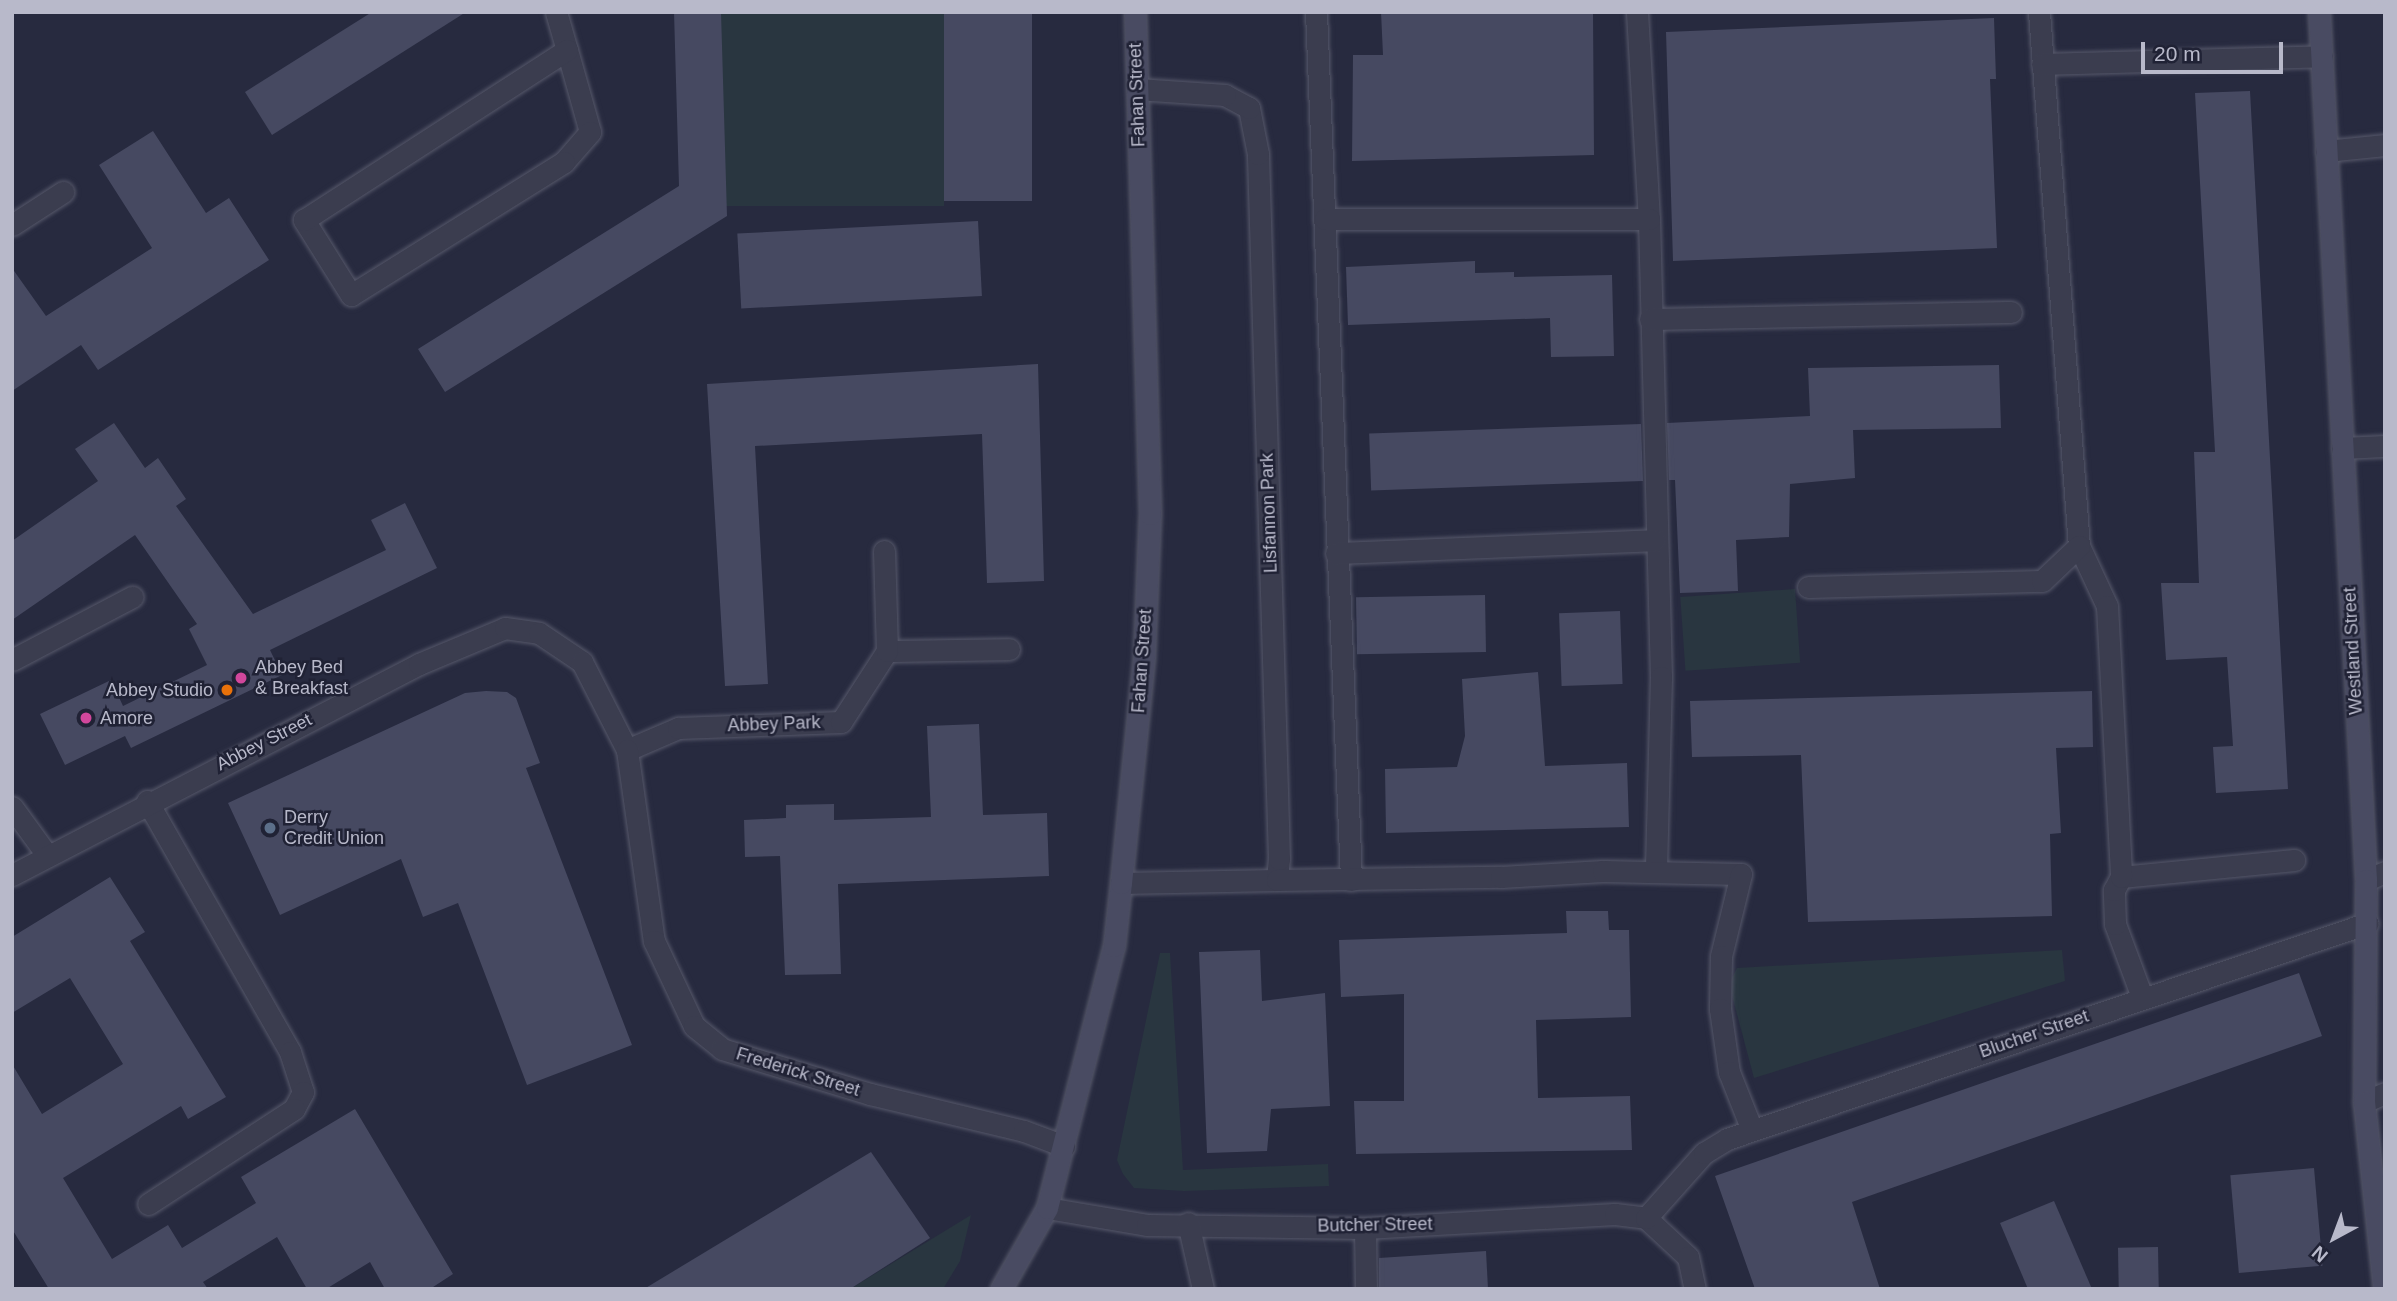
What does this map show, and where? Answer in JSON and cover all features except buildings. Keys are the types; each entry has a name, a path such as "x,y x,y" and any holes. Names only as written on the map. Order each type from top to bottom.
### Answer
{"main road":[{"name":"Fahan Street","path":"1001,1289 1047,1208 1114,946 1121,883 1144,655 1150,514 1135,12"},
{"name":"Westland Street","path":"2319,12 2342,448 2375,876 2368,923 2364,1102 2384,1289"}],"street":[{"path":"556,12 567,50 590,132 564,162 351,295 304,220 567,50"},
{"path":"1316,12 1351,880"},
{"path":"1637,12 1649,219 1655,540 1661,677 1657,871"},
{"path":"2039,12 2079,546 2107,606 2121,877 2114,890 2115,924 2142,998"},
{"path":"2042,64 2322,56"},
{"name":"Lisfannon Park","path":"1137,89 1225,95 1249,108 1258,153 1277,880"},
{"path":"2326,151 2385,145"},
{"path":"12,225 63,192"},
{"path":"1325,219 1649,219"},
{"path":"1650,319 2011,312"},
{"path":"2342,448 2385,446"},
{"path":"1336,553 1655,540"},
{"path":"1808,587 2042,581 2079,546"},
{"path":"884,551 887,651 1009,649"},
{"path":"12,660 132,597"},
{"name":"Abbey Street","path":"12,875 147,802 419,664 505,628 539,633 582,662 627,750"},
{"name":"Abbey Park","path":"627,750 678,728 841,722 887,651"},
{"name":"Frederick Street","path":"627,750 654,941 694,1026 722,1049 870,1094 1024,1131 1064,1146"},
{"path":"147,802 290,1052 303,1092 294,1109 148,1203"},
{"path":"12,807 47,855"},
{"path":"2121,877 2294,860"},
{"path":"1121,883 1351,880 1657,871 1741,874 1721,956 1720,1009 1729,1072 1752,1130"},
{"name":"Blucher Street","path":"1646,1218 1704,1153 1752,1130 2368,923"},
{"path":"2364,1102 2385,1093"},
{"name":"Butcher Street","path":"1047,1208 1147,1225 1188,1223 1365,1228 1615,1214 1646,1218"},
{"path":"1646,1218 1688,1257 1695,1289"},
{"path":"1188,1223 1203,1289"},
{"path":"1365,1228 1366,1289"}],"shaded area":[{"path":"721,12 944,12 944,206 721,206"},
{"path":"1795,589 1800,663 1685,671 1680,597"},
{"path":"2062,950 2065,981 1754,1078 1729,984 1737,968"},
{"path":"1160,953 1170,953 1183,1170 1328,1164 1329,1186 1184,1191 1134,1188 1123,1174 1117,1160"},
{"path":"971,1215 960,1261 943,1289 850,1289"}],"place":[{"name":"Abbey Bed & Breakfast","path":"241,678"},
{"name":"Abbey Studio","path":"227,690"},
{"name":"Amore","path":"86,718"},
{"name":"Derry Credit Union","path":"270,828"}]}
